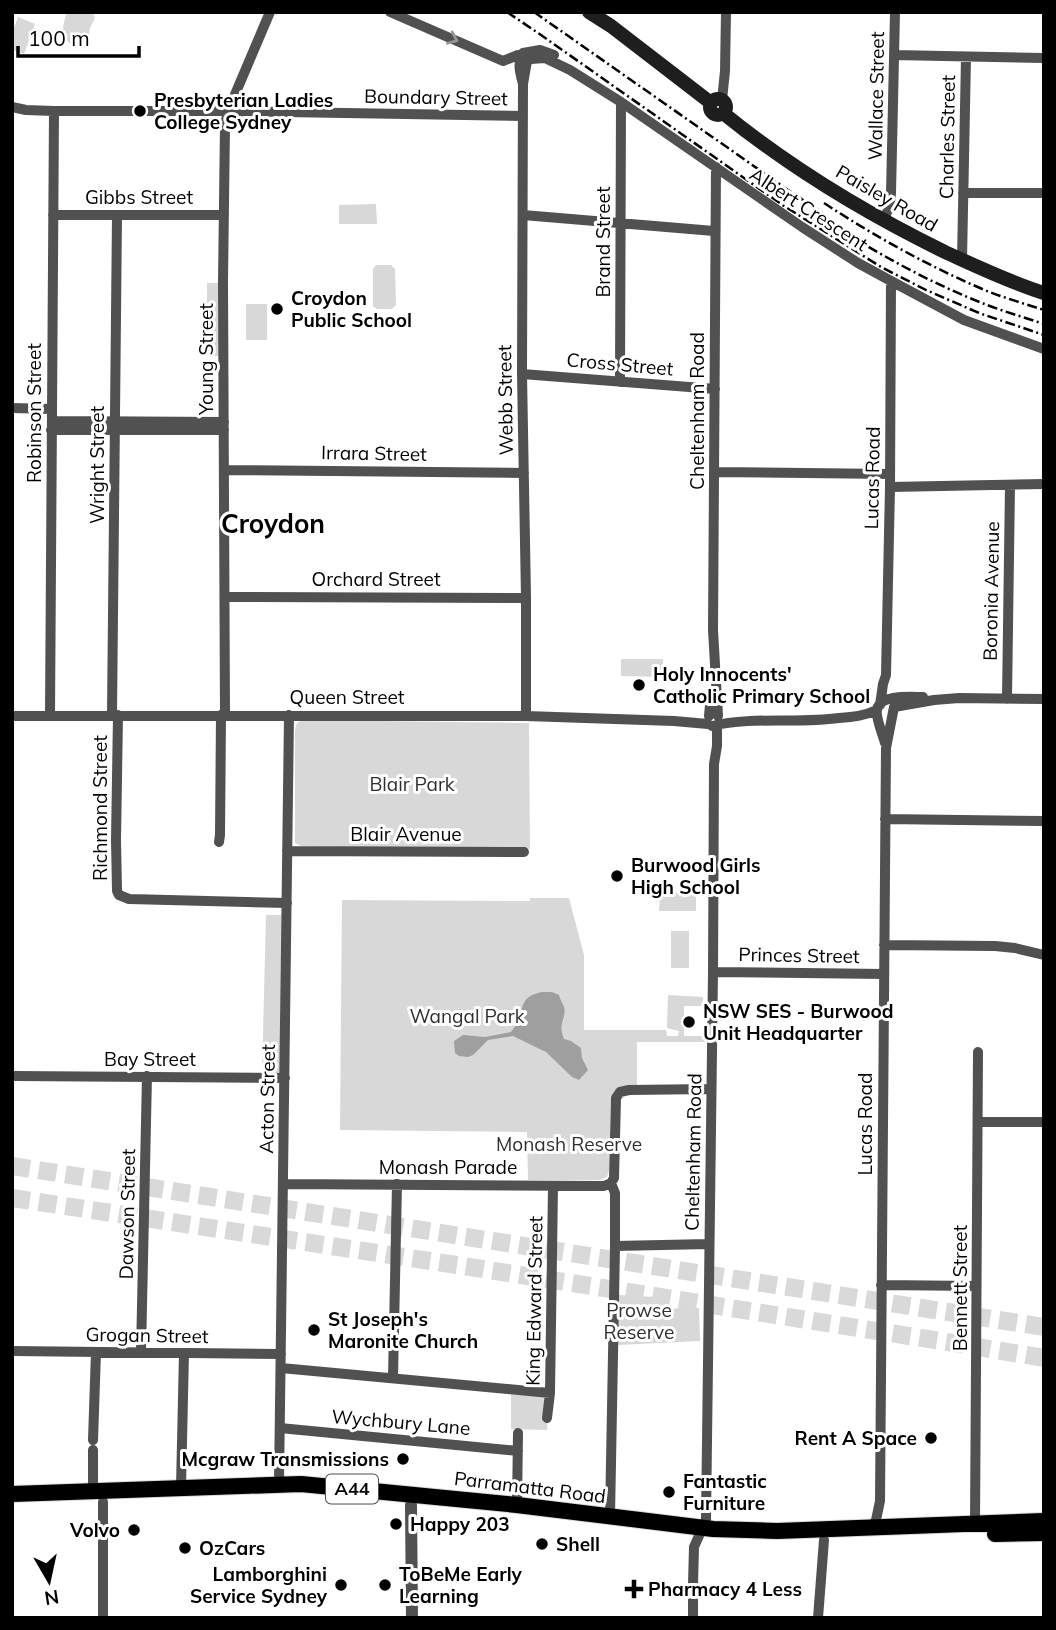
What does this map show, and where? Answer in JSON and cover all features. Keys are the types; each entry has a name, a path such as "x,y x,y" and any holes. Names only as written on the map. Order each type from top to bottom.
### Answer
{"highway":[{"name":"Parramatta Road","path":"12,1505 181,1488 279,1483 517,1505 610,1517 700,1533 1044,1521"},
{"name":"Parramatta Road","path":"12,1494 98,1497 293,1494 759,1541 1044,1533"}],"main road":[{"name":"Paisley Road","path":"590,12 719,106 784,158 883,221 996,276 1044,293"}],"street":[{"name":"Young Street","path":"219,842 225,597 225,129 228,111 270,12"},
{"path":"390,12 503,61 518,55 524,59"},
{"path":"719,106 725,71 726,12"},
{"name":"Wallace Street","path":"883,221 890,206 891,193 895,12"},
{"name":"Albert Crescent","path":"524,59 523,53 534,51 554,55 570,70 802,227 891,281 964,320 1044,349"},
{"path":"894,55 1044,58"},
{"name":"Charles Street","path":"962,260 966,57"},
{"name":"Webb Street","path":"524,59 519,70 523,84 522,374 526,716"},
{"name":"Brand Street","path":"620,382 621,102"},
{"name":"Boundary Street","path":"12,107 54,111 523,116"},
{"name":"Robinson Street","path":"50,715 54,111"},
{"name":"Cheltenham Road","path":"693,1618 694,1547 706,1520 713,972 716,167"},
{"path":"963,192 1044,193"},
{"name":"Gibbs Street","path":"53,215 224,215"},
{"name":"Wright Street","path":"115,715 117,215"},
{"path":"523,215 714,231"},
{"name":"Lucas Road","path":"872,1527 880,1501 886,748 894,703 886,675 891,281"},
{"name":"Cross Street","path":"522,374 715,389"},
{"path":"12,408 52,409"},
{"path":"52,426 224,426"},
{"name":"Irrara Street","path":"224,470 524,473"},
{"path":"714,471 890,474"},
{"path":"890,487 1044,484"},
{"name":"Boronia Avenue","path":"1007,699 1010,485"},
{"name":"Orchard Street","path":"225,597 526,598"},
{"name":"Lucas Road","path":"886,675 879,712 886,748"},
{"name":"Queen Street","path":"12,716 526,716 682,721 832,720 879,712 887,698 894,703 959,698 1044,699"},
{"name":"Richmond Street","path":"115,715 117,891 123,898 287,903"},
{"name":"Acton Street","path":"279,1483 289,715"},
{"path":"12,716 12,725"},
{"path":"885,819 1044,821"},
{"name":"Blair Avenue","path":"287,851 524,852"},
{"path":"884,945 1015,948 1044,955"},
{"name":"Princes Street","path":"713,972 884,974"},
{"name":"Bennett Street","path":"975,1524 978,1052"},
{"name":"Bay Street","path":"13,1076 285,1078"},
{"name":"Dawson Street","path":"141,1352 147,1076"},
{"path":"610,1517 615,1246 615,1193 611,1183 614,1178 615,1102 620,1092 629,1090 711,1089"},
{"path":"979,1122 1044,1122"},
{"name":"Monash Parade","path":"284,1184 604,1186 611,1183"},
{"path":"393,1378 397,1184"},
{"name":"King Edward Street","path":"547,1418 550,1393 553,1185"},
{"path":"615,1246 709,1244"},
{"path":"881,1285 976,1286"},
{"name":"Grogan Street","path":"12,1351 281,1354"},
{"path":"96,1352 93,1445 103,1618"},
{"path":"181,1488 184,1353"},
{"path":"281,1368 550,1393"},
{"name":"Wychbury Lane","path":"280,1428 518,1451"},
{"path":"517,1505 518,1433"},
{"name":"Lucas Road","path":"880,1501 886,1520 892,1526"},
{"path":"411,1505 412,1618"},
{"path":"818,1618 824,1540"}],"green space":[{"path":"67,12 93,13 95,18 88,42 82,46 72,46 65,38 63,27"},
{"path":"18,17 35,24 24,54 12,50 12,33"},
{"path":"376,204 377,224 339,224 339,205"},
{"path":"376,265 391,265 395,269 396,305 392,309 377,309 373,306 373,269"},
{"path":"207,283 221,283 222,356 207,356"},
{"path":"246,304 267,304 267,340 246,340"},
{"path":"621,659 663,659 663,677 621,676"},
{"name":"Blair Park","path":"302,720 529,723 530,849 301,846 295,843 295,730 297,723"},
{"path":"660,892 696,893 696,911 659,911"},
{"name":"Wangal Park","path":"530,898 569,898 584,955 584,1030 666,1030 667,1036 678,1036 679,1031 667,1028 668,995 703,997 703,1006 684,1006 684,1036 705,1036 705,1042 637,1042 637,1086 621,1087 611,1098 607,1177 600,1180 528,1180 527,1132 340,1130 342,900 530,901"},
{"path":"266,915 281,915 280,1075 262,1074"},
{"path":"671,931 689,931 689,968 671,968"},
{"name":"Prowse Reserve","path":"618,1295 657,1297 657,1309 699,1308 700,1341 618,1345"},
{"path":"511,1389 550,1393 547,1430 511,1429"}],"shaded area":[{"path":"542,992 559,995 564,1006 561,1029 564,1039 581,1048 588,1070 579,1080 572,1077 546,1052 513,1036 488,1040 468,1057 455,1053 454,1041 463,1035 485,1037 511,1032 528,998"}],"tunnel":[{"path":"12,1166 1044,1327"},
{"path":"12,1198 1044,1358"}],"railway":[{"path":"507,12 781,204 881,267 979,313 1044,335"},
{"path":"534,12 830,218"},
{"path":"824,203 924,262 987,291 1044,310"},
{"path":"820,217 879,253 940,285 990,306 1044,324"}],"place":[{"name":"Presbyterian Ladies College Sydney","path":"140,111"},
{"name":"Croydon Public School","path":"277,309"},
{"name":"Holy Innocents' Catholic Primary School","path":"639,685"},
{"name":"Burwood Girls High School","path":"617,876"},
{"name":"NSW SES - Burwood Unit Headquarter","path":"689,1022"},
{"name":"St Joseph's Maronite Church","path":"314,1330"},
{"name":"Rent A Space","path":"931,1438"},
{"name":"Mcgraw Transmissions","path":"403,1459"},
{"name":"Fantastic Furniture","path":"669,1492"},
{"name":"Happy 203","path":"396,1524"},
{"name":"Volvo","path":"134,1530"},
{"name":"Shell","path":"542,1544"},
{"name":"OzCars","path":"185,1548"},
{"name":"Lamborghini Service Sydney","path":"341,1585"},
{"name":"ToBeMe Early Learning","path":"385,1585"},
{"name":"Pharmacy 4 Less","path":"634,1589"}],"district":[{"name":"Croydon","path":"273,524"}],"park label":[{"name":"Monash Reserve","path":"569,1144"}]}
